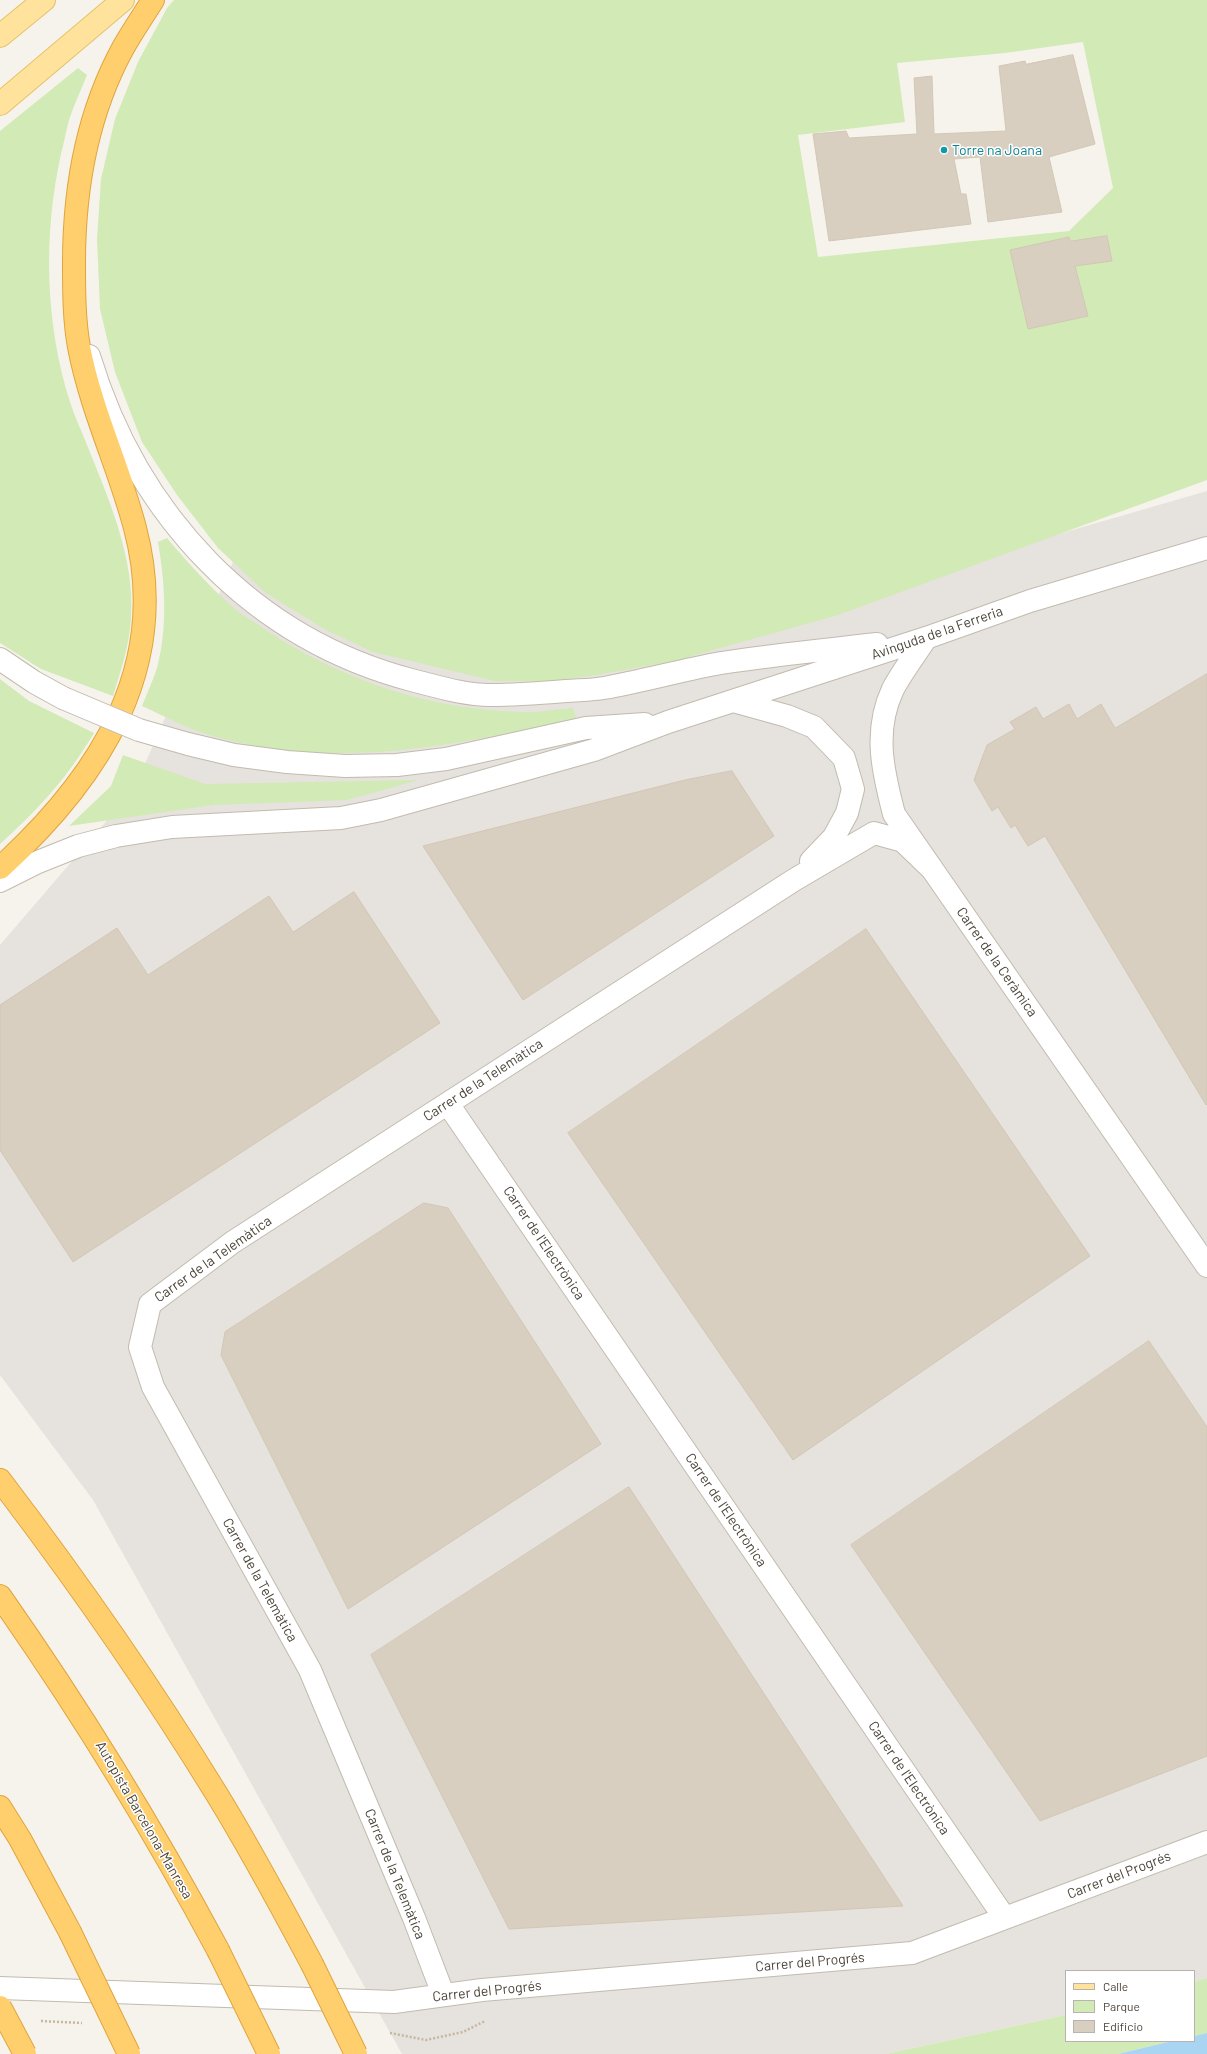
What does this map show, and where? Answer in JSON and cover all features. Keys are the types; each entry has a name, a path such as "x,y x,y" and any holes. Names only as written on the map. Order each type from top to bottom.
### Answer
{"highway":[{"path":"0,868 21,850 52,816 79,784 106,744 127,700 137,665 143,634 145,602 143,562 135,527 89,392 78,344 74,292 74,232 79,178 88,136 104,92 123,49 153,0"},
{"path":"0,1480 86,1595 150,1689 217,1794 312,1964 356,2054"},
{"name":"Autopista Barcelona-Manresa","path":"0,1596 84,1719 173,1865 218,1950 269,2054"},
{"path":"0,1807 20,1839 70,1932 129,2054"},
{"path":"0,2006 25,2054"}],"main road":[{"path":"0,36 44,0"},
{"path":"0,104 123,0"}],"street":[{"path":"74,292 90,358 118,431 142,477 168,516 192,546 249,600 294,630 352,660 392,675 438,686 487,695 525,694 601,688 719,664 926,638"},
{"name":"Avinguda de la Ferreria","path":"668,722 926,638 1030,600 1207,548"},
{"name":"Carrer de la Ceràmica","path":"926,638 894,689 885,714 881,740 883,773 894,814 1207,1266"},
{"path":"0,659 34,682 63,698 139,730 234,755 287,762 345,766 397,765 446,759 586,728 668,722"},
{"path":"733,701 787,716 814,727 844,758 853,789 847,813 834,837 794,880"},
{"path":"0,881 38,862 78,846 116,836 172,827 341,818 381,810 594,750 668,722"},
{"path":"794,880 874,833 903,841 931,868"},
{"name":"Carrer de la Telemàtica","path":"443,1994 411,1910 310,1670 154,1387 140,1347 150,1304 233,1242 794,880"},
{"name":"Carrer de l'Electrònica","path":"448,1104 1004,1917"},
{"name":"Carrer del Progrés","path":"0,1988 394,2002 443,1994 912,1953 1004,1917 1207,1842"}],"shaded area":[{"path":"1207,491 1207,1978 1195,1982 1195,1970 1065,1970 1065,2015 886,2054 402,2054 93,1500 0,1375 0,945 134,789 239,548 876,587"}],"green space":[{"path":"174,0 1207,0 1207,480 838,615 674,661 553,681 495,681 373,652 326,630 266,593 218,548 177,495 142,442 115,372 100,309 97,239 101,179 115,119 138,62 167,8","holes":["1083,42 1113,188 1069,231 818,257 798,135 905,122 897,63 1005,53"]},
{"path":"78,68 87,75 69,120 55,185 49,247 49,279 51,310 62,372 72,408 113,511 125,553 129,574 131,617 129,637 125,657 113,696 41,669 0,643 0,131"},
{"path":"167,538 200,576 236,610 269,632 328,665 390,690 422,699 455,706 488,710 528,712 573,708 576,718 529,729 436,746 390,751 343,753 297,751 250,745 203,733 180,724 142,706 157,668 163,637 164,589 158,542"},
{"path":"0,679 29,701 94,733 63,779 52,792 0,844"},
{"path":"123,755 205,784 419,780 347,800 213,805 69,826 111,786"},
{"path":"1207,1978 1207,2033 1195,2036 1195,1982"},
{"path":"1065,2015 1065,2042 1168,2042 1118,2054 886,2054"}],"water":[{"path":"1207,2033 1207,2054 1118,2054 1168,2042 1195,2042 1195,2036"}],"building":[{"name":"Torre na Joana","path":"1073,55 1095,144 1049,157 1062,212 988,222 980,157 954,159 961,194 966,194 971,224 829,241 813,134 846,131 849,138 917,134 914,78 932,76 934,134 1006,131 999,66 1025,61 1026,64"},
{"path":"1107,236 1112,261 1075,266 1088,316 1028,329 1010,250 1069,237 1070,241"},
{"path":"1207,674 1206,1105 1045,836 1028,846 1015,825 1011,828 998,807 992,811 974,780 987,745 1015,729 1010,722 1036,707 1043,719 1069,704 1077,719 1101,704 1115,728"},
{"path":"732,771 774,836 523,1000 423,846 685,780"},
{"path":"354,892 440,1023 73,1262 0,1150 0,1005 117,928 148,975 269,896 293,932"},
{"path":"866,929 1090,1256 793,1460 568,1133"},
{"path":"424,1203 448,1208 601,1444 348,1609 221,1355 225,1332"},
{"path":"1149,1341 1207,1427 1207,1756 1040,1821 851,1545"},
{"path":"629,1487 903,1906 509,1929 371,1655"}],"place":[{"name":"Torre na Joana","path":"944,150"}]}
